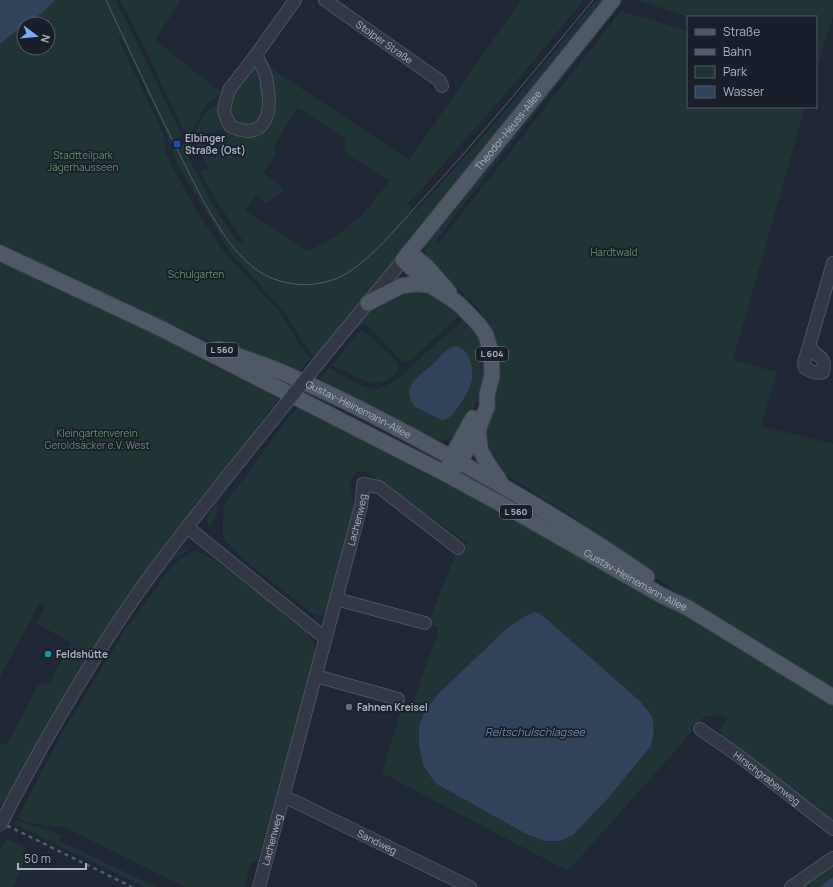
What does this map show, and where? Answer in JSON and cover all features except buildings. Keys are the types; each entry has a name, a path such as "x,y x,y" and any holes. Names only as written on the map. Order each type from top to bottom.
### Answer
{"main road":[{"name":"Theodor-Heuss-Allee","path":"406,256 613,0"},
{"name":"Gustav-Heinemann-Allee","path":"0,253 160,328 448,475 530,520 661,596 688,608"},
{"name":"L 604","path":"406,256 430,285 459,304"},
{"name":"L 604","path":"406,256 432,272 473,318 485,334 491,351 492,376 487,395 487,407 478,428 456,459"},
{"path":"368,303 401,286 414,284 430,285"},
{"name":"Gustav-Heinemann-Allee","path":"160,328 255,361 284,373 354,406 456,459 502,485 600,545 665,589 688,608"},
{"name":"L 604","path":"456,459 462,438 480,403 487,395"},
{"name":"L 604","path":"478,428 480,447 484,457 495,471 502,485"},
{"path":"425,443 442,445 462,438"},
{"path":"448,475 456,459"},
{"name":"L 560","path":"688,608 833,697"}],"street":[{"path":"256,55 266,75 270,104 266,118 256,130 249,132 240,131 230,126 226,120 224,112 229,90 256,55 294,0"},
{"name":"Stolper Straße","path":"325,0 440,81 442,86"},
{"path":"0,826 50,733 90,665 141,590 187,528 279,412 406,256"},
{"path":"809,346 833,263"},
{"name":"Lachenweg","path":"259,887 363,500 363,484 380,487 458,548"},
{"path":"187,528 320,634 326,635"},
{"path":"336,599 424,623"},
{"path":"316,676 398,699"},
{"name":"Hirschgrabenweg","path":"700,729 739,756 833,829"},
{"name":"Sandweg","path":"283,798 294,801 470,887"},
{"path":"791,887 833,858"}],"green space":[{"name":"Stadtteilpark Jägerhausseen","path":"0,0 115,0 182,136 169,145 168,136 121,37 118,38 164,135 165,153 196,210 227,256 279,311 301,347 312,359 307,362 298,374 202,338 146,314 0,246"},
{"path":"120,0 181,0 155,40 222,93 206,105 191,133 186,134 184,131"},
{"path":"521,0 584,0 516,82 408,204 416,211 494,124 596,0 607,0 463,174 323,349 321,348 314,357 305,346 284,311 230,252 186,179 175,159 172,149 189,141 191,145 186,151 210,199 240,244 243,241 219,205 200,172 208,168 193,138 221,135 229,130 228,108 234,94 253,70 269,67 409,160","holes":["298,108 345,138 346,154 390,181 361,216 335,237 308,251 245,211 256,194 266,204 285,189 263,173 276,155 274,146"]},
{"name":"Hardtwald","path":"620,0 624,0 450,222 436,242 440,243 621,11 687,31 687,108 805,108 733,360 777,372 761,426 833,444 833,689 691,602 587,529 574,517 510,478 500,470 483,441 493,395 480,315 482,314 468,297 467,298 428,260 425,255 425,251 428,241"},
{"path":"637,0 833,0 833,16 819,61 817,60 817,16 687,17"},
{"path":"220,103 225,126 219,131 212,133 196,132 202,119 208,111"},
{"name":"Kleingartenverein Geroldsäcker e.V. West","path":"0,259 282,395 264,418 266,420 209,487 169,539 137,585 82,673 12,792 10,791 0,807 0,744 1,742 7,745 38,685 49,683 71,643 36,623 46,606 40,602 0,677"},
{"path":"403,289 430,292 451,306 459,316 407,362 402,361 368,326 364,325 357,328 330,360 328,359 365,315 385,298"},
{"path":"464,320 469,327 471,325 482,345 486,368 480,394 470,414 460,430 448,439 443,441 435,440 318,382 329,368 370,388 381,388 397,379"},
{"path":"362,331 366,333 398,364 398,370 390,378 381,382 367,382 332,365 358,333"},
{"path":"311,390 438,458 437,459 346,411 307,395"},
{"path":"301,404 578,553 740,646 833,704 833,821 721,735 720,728 728,718 716,715 704,717 696,726 693,725 690,728 693,730 691,733 568,871 382,773 403,703 412,705 438,633 438,628 428,623 455,555 457,555 467,543 369,473 362,471 357,472 350,481 354,509 327,610 322,615 318,616 313,614 245,561 226,541 223,535 224,508 226,503 284,423","holes":["535,612 542,615 640,701 652,716 545,841 526,834 435,783 423,765 419,745 419,727 424,712 438,694 508,627"]},
{"path":"283,415 285,416 220,499 214,521 209,527 207,519 210,510"},
{"path":"458,468 601,552 467,478 458,472"},
{"path":"191,547 172,561 146,594 123,627 59,730 20,803 18,802 58,729 121,626 175,554 185,548"},
{"path":"195,550 209,557 233,573 305,632 313,641 315,651 289,751 259,855 257,861 251,862 244,887 185,887 66,828 30,823 18,818 62,733 126,629 169,570 180,559"},
{"path":"16,820 62,835 59,841 157,887 144,887 14,824"},
{"path":"7,839 24,847 28,853 13,887 0,887 0,851"},
{"path":"833,861 833,877 819,887 795,887"}],"water":[{"path":"0,0 55,0 37,16 16,16 16,31 0,44"},
{"path":"456,346 462,349 468,356 472,372 471,384 455,411 450,417 442,420 414,406 410,399 409,392 418,376 446,351"},
{"name":"Reitschulschlagsee","path":"535,612 542,615 640,701 652,716 654,731 651,746 609,797 573,835 559,841 545,841 526,834 435,783 423,765 419,745 419,727 424,712 438,694 508,627"},
{"path":"833,877 833,887 819,887"}],"tram line":[{"path":"106,0 175,145 205,203 230,243 239,254 258,271 281,281 305,285 318,284 342,276 363,262 384,242 487,127 593,0"}],"railway":[{"path":"0,822 132,887"}],"place":[{"name":"Elbinger Straße (Ost)","path":"177,144"},
{"name":"Feldshütte","path":"48,654"},
{"name":"Fahnen Kreisel","path":"349,707"}],"park label":[{"name":"Schulgarten","path":"196,274"}]}
